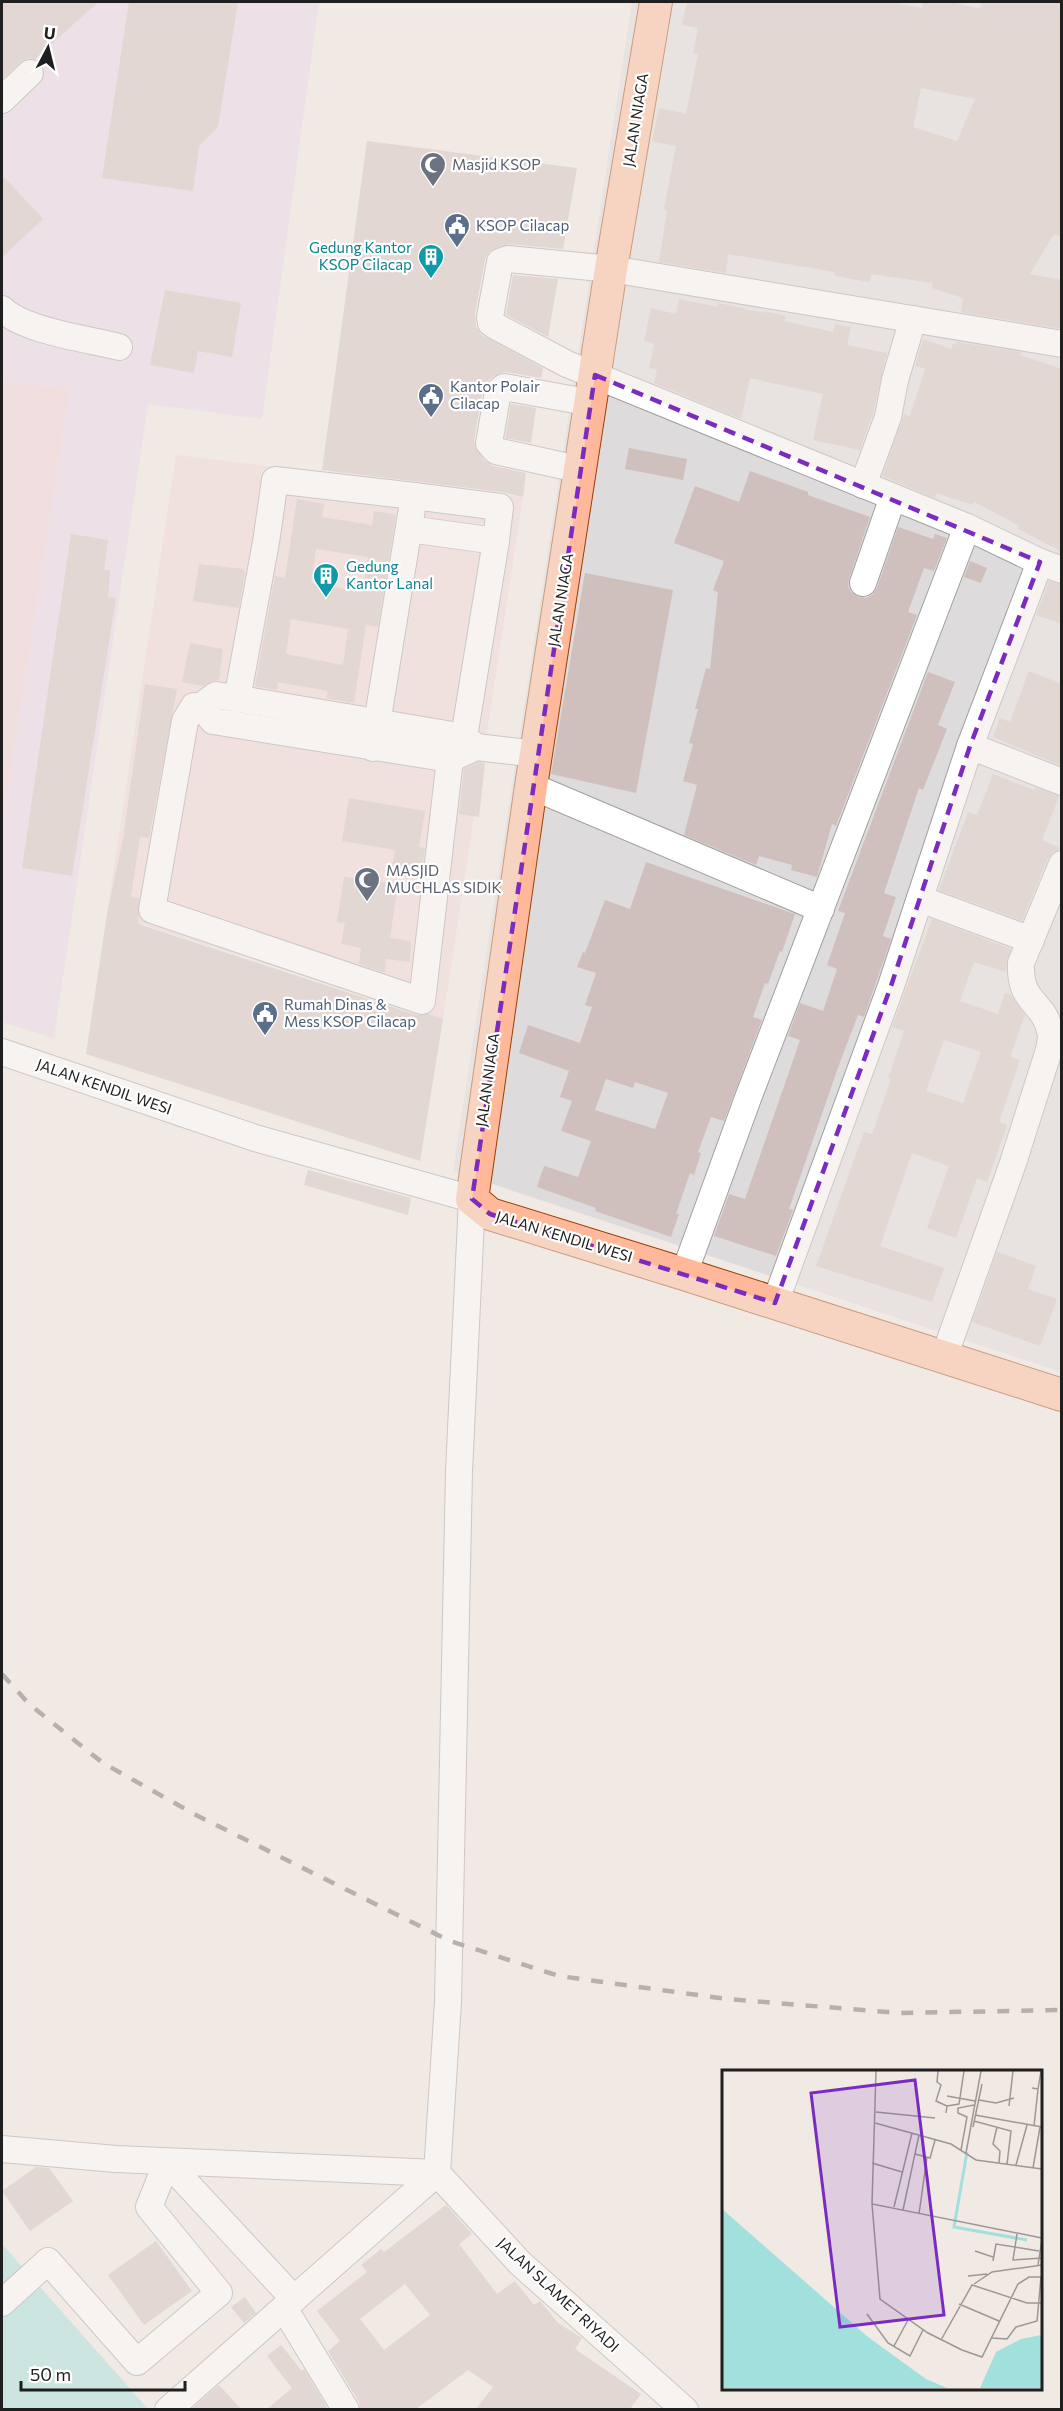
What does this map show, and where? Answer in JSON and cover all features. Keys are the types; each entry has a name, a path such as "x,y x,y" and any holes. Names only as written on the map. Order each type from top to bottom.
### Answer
{"main road":[{"name":"JALAN NIAGA","path":"472,1199 531,786 582,470 611,269 656,2"},
{"name":"JALAN KENDIL WESI","path":"472,1199 490,1214 1062,1395"}],"street":[{"path":"2,100 30,73"},
{"path":"594,389 567,364 491,323 490,317 500,262 508,259 611,269 1062,344"},
{"path":"2,309 7,314 40,328 119,347"},
{"path":"863,485 888,417 895,380 913,319"},
{"path":"582,470 495,451 489,443 498,392 504,387 594,389 894,497 967,527 1051,566 969,746 891,986 775,1303"},
{"path":"237,699 275,480 500,507 470,742 450,759 422,1001 152,910 185,722 194,706 201,706 216,696 376,722 470,742 537,754"},
{"path":"373,748 414,496"},
{"path":"863,583 894,497"},
{"path":"684,1274 748,1098 967,527"},
{"path":"409,530 496,541"},
{"path":"201,706 213,721 450,759"},
{"path":"969,746 1062,782"},
{"path":"531,786 821,909"},
{"path":"944,1357 1013,1164 1049,1050 1051,1032 1045,1017 1027,995 1020,980 1021,963 1062,864"},
{"path":"920,899 1030,940"},
{"name":"JALAN KENDIL WESI","path":"2,1052 255,1138 472,1199"},
{"path":"168,2409 437,2173 448,2002 459,1471 472,1199"},
{"path":"2,2149 167,2162 437,2173"},
{"path":"2,2303 48,2261 137,2362 219,2293 149,2207 167,2162"},
{"path":"167,2162 289,2304 346,2409"},
{"name":"JALAN SLAMET RIYADI","path":"437,2173 520,2263 685,2409"}],"highlighted area":[{"path":"595,375 1040,562 970,746 891,986 775,1303 490,1214 472,1199"}],"shaded area":[{"path":"2,2 319,2 262,419 148,404 54,1038 2,1022 2,826 70,390 2,380"},
{"path":"632,2 1061,2 1061,1372 453,1171"},
{"path":"2,380 70,390 2,826"},
{"path":"176,455 523,497 443,1019 107,914"}],"water":[{"path":"2,2244 148,2409 2,2409"}],"building":[{"path":"2,2 98,2 35,59 27,58 20,62 2,80"},
{"path":"129,2 238,2 218,127 199,146 193,191 102,178"},
{"path":"687,2 890,2 922,8 923,2 951,2 980,9 982,2 1062,2 1062,237 1054,234 1030,274 1062,280 1062,329 961,312 963,298 932,288 933,283 871,274 870,282 835,276 835,272 728,254 726,273 659,262 667,210 664,209 676,146 652,141 659,108 686,114 698,54 693,53 698,28 682,25","holes":["921,88 975,99 957,141 913,127"]},
{"path":"367,141 577,168 563,249 509,244 489,252 485,259 475,314 476,326 482,335 543,368 541,378 506,372 488,380 483,389 474,440 475,447 485,461 493,466 526,473 523,497 502,492 322,470"},
{"path":"2,175 43,219 2,257"},
{"path":"513,275 558,279 548,337 506,315"},
{"path":"165,290 241,303 232,357 198,351 194,373 150,365"},
{"path":"679,299 718,307 719,303 764,313 764,311 786,316 784,321 833,332 835,324 851,327 847,345 887,353 873,413 860,450 813,440 823,394 750,378 741,419 654,383 657,369 649,368 654,343 644,341 651,308 676,314"},
{"path":"923,339 951,349 957,342 1021,352 1020,355 1062,369 1062,554 1058,553 1059,550 1018,529 1020,526 974,502 973,505 936,493 935,498 882,476 904,414 910,416 925,369 915,366"},
{"path":"511,404 536,408 531,443 505,438"},
{"path":"629,448 687,459 683,480 625,469"},
{"path":"750,471 870,517 848,586 851,592 859,597 866,598 872,595 877,588 898,527 933,539 935,534 947,538 934,571 924,568 908,612 917,615 836,826 832,824 817,877 791,870 792,865 759,856 756,865 684,835 697,785 683,781 693,744 689,743 698,709 695,709 706,668 710,669 718,592 713,590 724,561 674,543 695,486 739,502"},
{"name":"Gedung Kantor Lanal","path":"297,499 324,504 322,517 372,525 374,511 396,515 378,627 366,625 354,703 326,698 328,691 278,682 277,690 255,686 275,576 285,578","holes":["316,549 368,557 362,592 311,583","291,619 348,629 343,665 286,654"]},
{"path":"71,534 108,540 104,570 110,570 108,597 116,598 72,876 22,868"},
{"path":"970,561 987,568 981,583 964,577"},
{"path":"199,564 243,569 245,572 239,608 193,601"},
{"path":"585,573 673,590 636,793 551,774"},
{"path":"1049,581 1062,585 1062,624 1036,615"},
{"path":"190,643 223,649 219,680 203,686 182,682"},
{"path":"1029,671 1062,684 1062,766 993,737 1000,718 1010,722"},
{"path":"928,672 955,682 938,725 947,729 923,790 919,788 884,893 896,897 883,936 891,939 864,1017 858,1015 840,1062 789,1209 793,1210 776,1256 714,1236 729,1194 745,1199 800,1040 788,1036 800,1003 823,1011 837,969 827,965 845,913 838,911"},
{"name":"Rumah Dinas & Mess KSOP Cilacap","path":"145,684 177,689 149,838 140,837 131,897 139,898 138,924 417,1015 428,1014 443,1019 420,1161 86,1054 107,914 123,839"},
{"path":"478,762 485,763 479,817 459,814 464,769"},
{"path":"993,774 1034,790 1035,787 1059,796 1042,840 1062,849 1053,852 1048,858 1022,921 939,890 968,812 977,815"},
{"path":"349,798 425,811 419,847 425,848 421,879 391,875 395,850 342,841"},
{"path":"646,862 795,914 782,952 780,951 768,984 765,983 753,1017 762,1020 724,1121 711,1117 698,1152 701,1153 694,1175 690,1173 676,1214 679,1214 671,1237 595,1211 596,1208 537,1187 544,1166 578,1177 591,1141 561,1131 572,1101 560,1097 569,1071 519,1053 528,1025 580,1043 592,1007 585,1005 596,973 577,967 583,952 585,953 605,900 630,909","holes":["606,1079 633,1088 635,1082 668,1093 655,1129 595,1110"]},
{"path":"344,877 398,884 390,938 411,941 410,962 386,959 385,973 359,964 361,948 341,944 345,923 337,922"},
{"path":"932,919 1011,949 1005,972 974,962 960,1001 998,1014 1005,993 1011,995 1025,1015 1010,1057 1020,1060 999,1122 1007,1125 987,1182 977,1178 956,1238 927,1228 949,1166 912,1153 880,1246 944,1268 932,1302 816,1266 864,1132 872,1134 891,1079 888,1078 904,1031 892,1027","holes":["944,1040 981,1052 963,1103 926,1091"]},
{"path":"308,1170 411,1198 408,1215 304,1185"},
{"path":"997,1252 1036,1266 1028,1289 1057,1299 1040,1346 972,1322"},
{"path":"36,2167 49,2168 73,2201 30,2231 2,2191"},
{"path":"446,2205 472,2234 459,2244 497,2294 515,2281 534,2305 540,2301 558,2323 582,2338 575,2349 641,2394 630,2409 476,2409 493,2387 468,2370 416,2409 361,2409 328,2351 340,2341 317,2311 367,2272 361,2265 381,2249 384,2252","holes":["405,2284 430,2315 384,2350 360,2319"]},
{"path":"156,2241 192,2291 144,2325 108,2275"},
{"path":"245,2297 256,2313 244,2323 231,2307"},
{"path":"281,2345 302,2371 304,2369 328,2409 267,2409 292,2388 267,2356"},
{"path":"219,2385 241,2409 191,2409"}],"railway":[{"path":"2,1674 29,1704 103,1763 196,1815 450,1941 559,1976 727,1999 899,2013 1062,2010"}],"place":[{"name":"Masjid KSOP","path":"433,188"},
{"name":"KSOP Cilacap","path":"457,249"},
{"name":"Gedung Kantor KSOP Cilacap","path":"431,280"},
{"name":"Kantor Polair Cilacap","path":"431,419"},
{"name":"Gedung Kantor Lanal","path":"326,599"},
{"name":"MASJID MUCHLAS SIDIK","path":"367,903"},
{"name":"Rumah Dinas & Mess KSOP Cilacap","path":"265,1037"}]}
